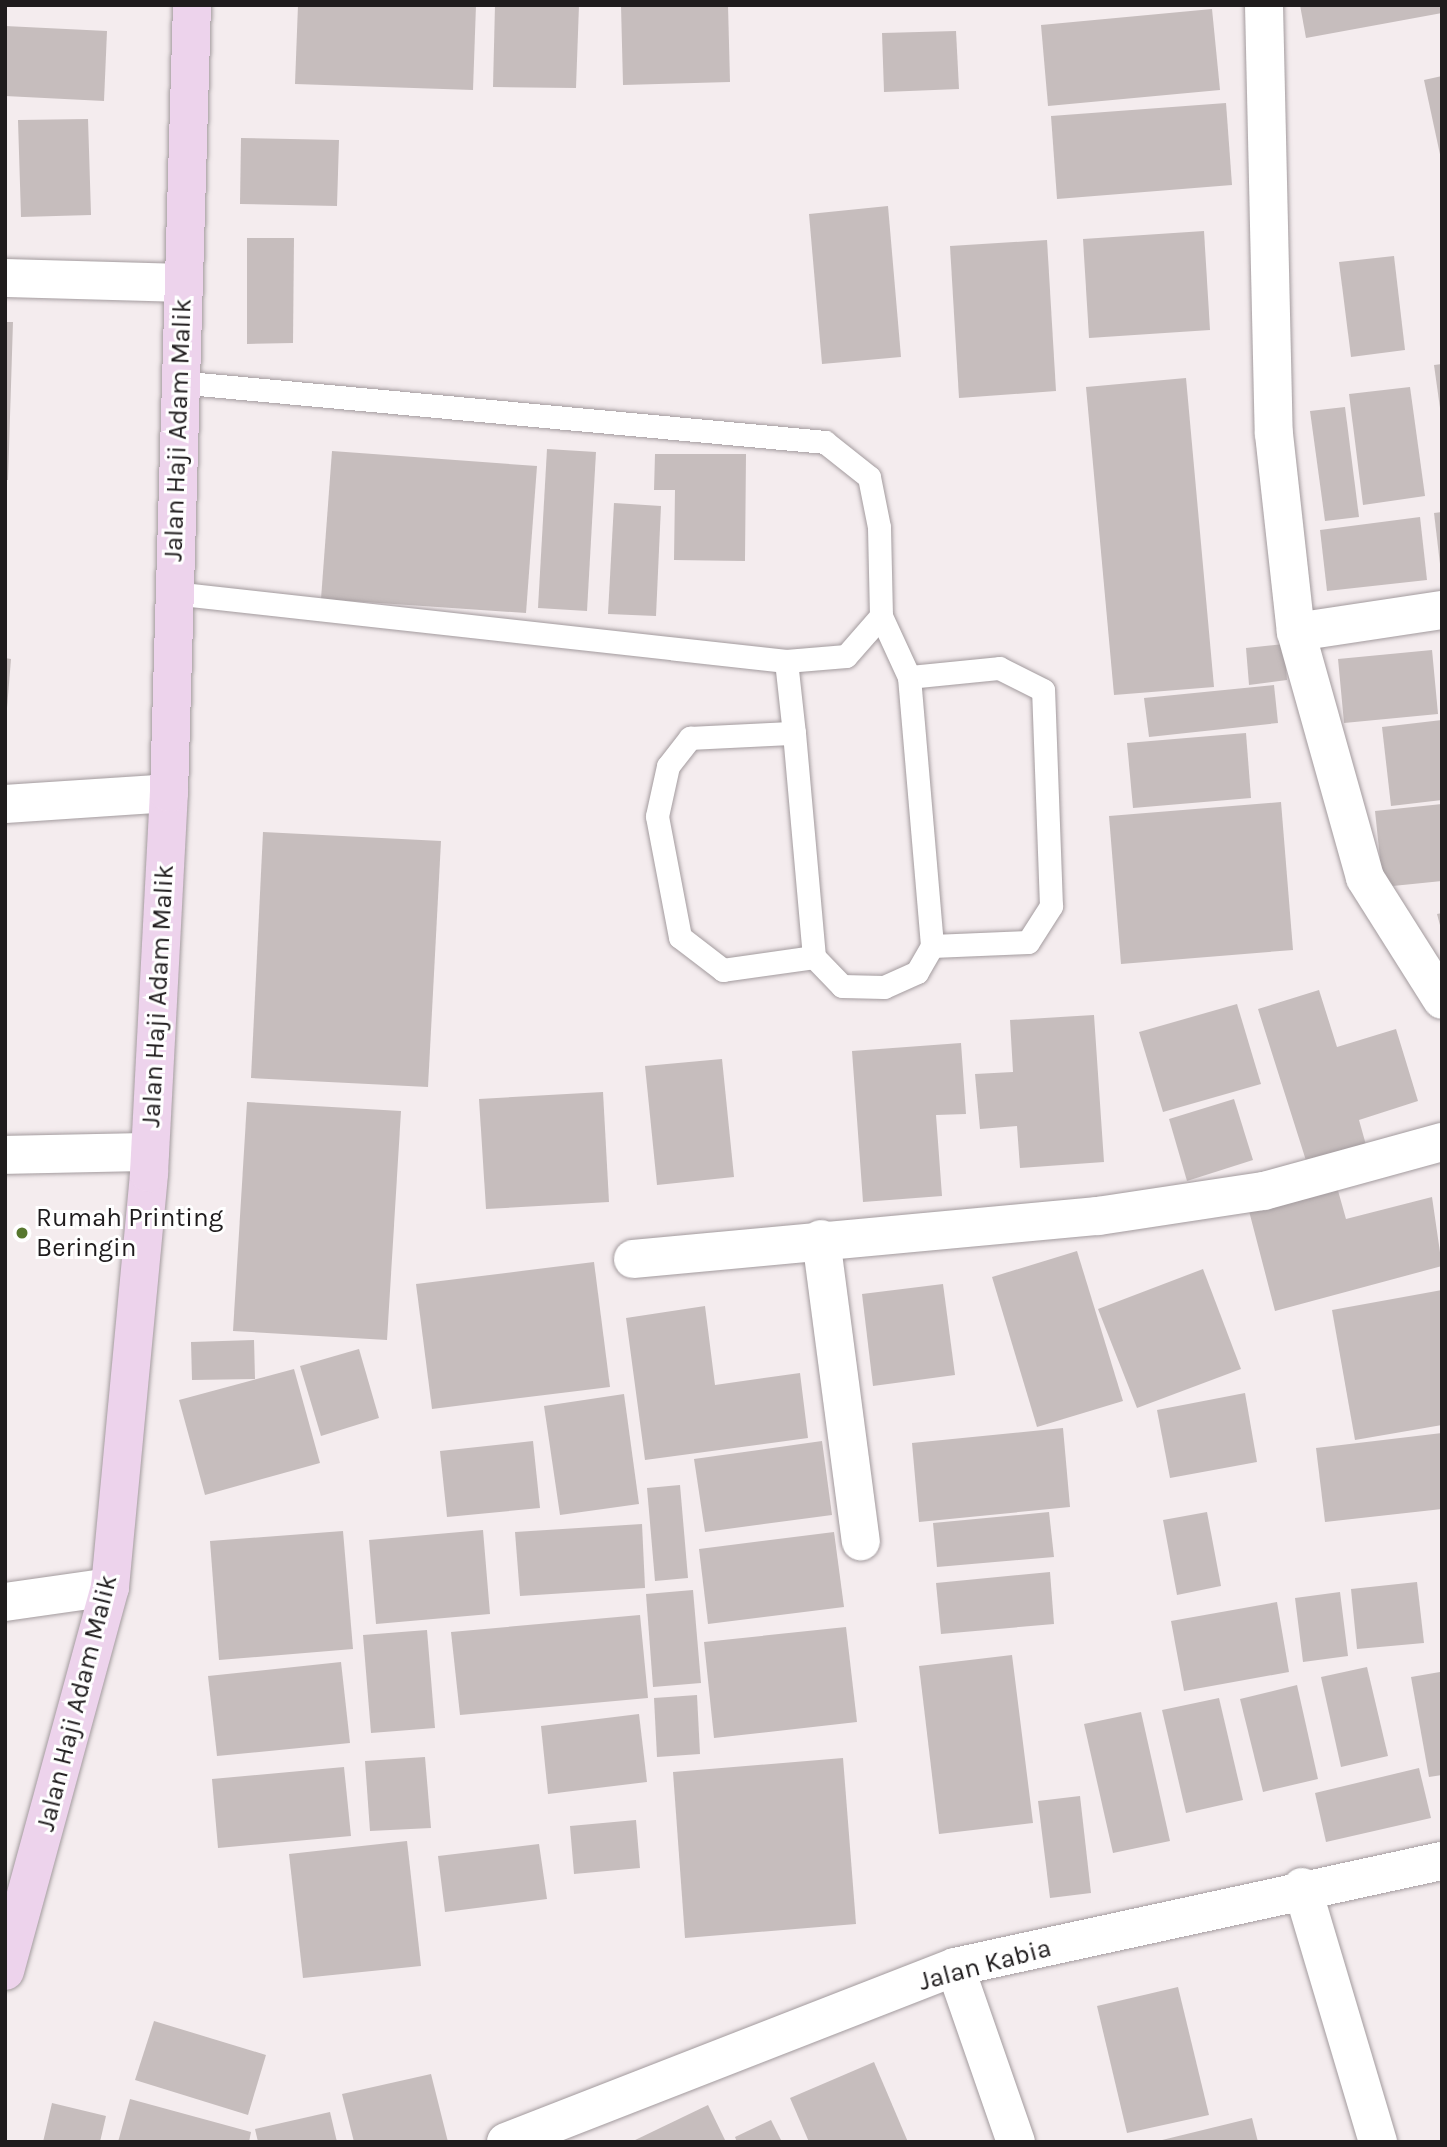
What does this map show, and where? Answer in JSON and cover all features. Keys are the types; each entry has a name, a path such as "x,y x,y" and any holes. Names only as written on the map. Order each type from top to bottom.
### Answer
{"main road":[{"name":"Jalan Haji Adam Malik","path":"5,1972 110,1587 150,1152 169,793 177,382 192,5"}],"street":[{"path":"1264,5 1275,434 1296,632 1365,878 1442,1000"},
{"path":"5,278 183,283"},
{"path":"1296,632 1442,610"},
{"path":"5,804 169,793"},
{"path":"634,1259 821,1239 1098,1216 1264,1191 1442,1142"},
{"path":"5,1155 150,1152"},
{"path":"821,1239 862,1541"},
{"path":"5,1601 110,1587"},
{"name":"Jalan Kabia","path":"509,2141 955,1967 1302,1887 1442,1861"},
{"path":"1302,1887 1378,2142"},
{"path":"955,1967 1016,2142"}],"lane":[{"path":"177,382 825,442 869,477 879,527 881,616 909,677 932,946 917,972 884,987 842,986 814,957 786,661"},
{"path":"173,593 786,661 846,656 881,616"},
{"path":"909,677 999,668 1043,690 1051,906 1028,942 932,946"},
{"path":"794,733 690,738 668,765 657,816 680,937 723,970 814,957"}],"building":[{"path":"298,5 476,5 473,90 295,84"},
{"path":"495,5 579,5 576,88 493,87"},
{"path":"621,5 728,5 730,82 623,85"},
{"path":"1300,5 1442,5 1442,13 1306,38"},
{"path":"1212,9 1220,90 1048,106 1041,25"},
{"path":"5,26 107,31 104,101 5,96"},
{"path":"956,31 959,89 884,92 882,33"},
{"path":"1442,76 1442,158 1441,159 1424,80"},
{"path":"1226,103 1232,185 1057,199 1051,116"},
{"path":"88,119 91,215 21,217 18,120"},
{"path":"241,138 339,140 337,206 240,204"},
{"path":"888,206 901,357 822,364 809,214"},
{"path":"1204,231 1210,330 1089,338 1083,239"},
{"path":"247,238 294,238 293,343 247,344"},
{"path":"1047,240 1056,391 959,398 950,246"},
{"path":"1394,256 1405,350 1351,357 1339,262"},
{"path":"5,322 13,322 8,480 5,480"},
{"path":"1442,364 1442,408 1440,408 1434,365"},
{"path":"1186,378 1214,687 1114,695 1086,387"},
{"path":"1410,387 1425,496 1363,505 1349,394"},
{"path":"1345,407 1359,517 1325,521 1310,411"},
{"path":"547,449 596,452 587,611 538,608"},
{"path":"332,451 537,466 526,613 321,599"},
{"path":"655,454 746,454 745,561 674,560 675,490 654,490"},
{"path":"614,503 661,506 656,616 608,614"},
{"path":"1442,512 1442,564 1440,564 1434,513"},
{"path":"1420,517 1427,580 1327,591 1320,530"},
{"path":"1284,644 1287,680 1249,685 1246,648"},
{"path":"1432,650 1438,714 1344,723 1338,659"},
{"path":"5,658 11,659 7,708 5,708"},
{"path":"1274,685 1278,723 1149,737 1144,698"},
{"path":"1442,720 1442,800 1391,806 1382,727"},
{"path":"1246,733 1251,798 1133,808 1127,743"},
{"path":"1281,802 1293,950 1121,964 1109,816"},
{"path":"1442,804 1442,881 1383,887 1375,811"},
{"path":"263,832 441,841 428,1087 251,1078"},
{"path":"1442,913 1442,929 1441,929 1437,914"},
{"path":"1319,990 1337,1047 1396,1029 1418,1101 1359,1120 1368,1152 1309,1170 1258,1009"},
{"path":"1237,1004 1261,1084 1163,1112 1139,1032"},
{"path":"1094,1015 1104,1162 1020,1168 1017,1126 980,1129 975,1074 1013,1072 1010,1020"},
{"path":"961,1043 966,1114 936,1115 942,1196 863,1202 852,1051"},
{"path":"722,1059 734,1177 657,1185 645,1066"},
{"path":"603,1092 609,1202 486,1209 479,1099"},
{"path":"1234,1099 1253,1160 1187,1181 1169,1119"},
{"path":"247,1102 401,1111 387,1340 233,1331"},
{"path":"1337,1187 1346,1219 1432,1197 1442,1266 1275,1311 1249,1211"},
{"path":"1077,1251 1123,1401 1037,1427 992,1277"},
{"path":"594,1262 610,1387 432,1409 416,1284"},
{"path":"1203,1269 1241,1369 1137,1408 1098,1309"},
{"path":"943,1284 955,1375 873,1386 862,1294"},
{"path":"1442,1290 1442,1425 1355,1440 1332,1310"},
{"path":"705,1306 715,1385 800,1373 808,1438 645,1460 626,1318"},
{"path":"254,1340 255,1379 192,1380 191,1342"},
{"path":"359,1349 379,1418 321,1436 300,1366"},
{"path":"294,1369 320,1463 205,1495 179,1400"},
{"path":"1245,1393 1257,1462 1170,1478 1157,1410"},
{"path":"624,1394 639,1504 560,1515 544,1406"},
{"path":"1063,1428 1070,1507 919,1522 912,1443"},
{"path":"1442,1433 1442,1509 1325,1522 1316,1448"},
{"path":"533,1441 540,1508 447,1517 440,1451"},
{"path":"822,1441 832,1515 705,1532 694,1459"},
{"path":"680,1485 688,1578 655,1581 647,1488"},
{"path":"1049,1512 1054,1557 937,1567 933,1523"},
{"path":"1207,1512 1221,1586 1177,1595 1163,1520"},
{"path":"642,1524 645,1588 520,1596 515,1532"},
{"path":"483,1530 490,1614 376,1624 369,1540"},
{"path":"343,1531 353,1649 219,1660 210,1541"},
{"path":"834,1532 844,1607 708,1624 699,1549"},
{"path":"1050,1572 1054,1624 941,1634 936,1583"},
{"path":"1417,1582 1424,1643 1357,1649 1351,1589"},
{"path":"693,1590 701,1683 653,1687 646,1594"},
{"path":"1340,1592 1348,1656 1303,1662 1295,1598"},
{"path":"1277,1602 1289,1672 1184,1691 1171,1621"},
{"path":"640,1615 648,1698 460,1715 451,1632"},
{"path":"846,1627 857,1722 714,1738 704,1642"},
{"path":"427,1630 435,1728 371,1733 363,1635"},
{"path":"1012,1655 1033,1823 939,1834 919,1666"},
{"path":"341,1662 350,1743 217,1756 208,1676"},
{"path":"1367,1667 1388,1756 1341,1767 1321,1677"},
{"path":"1440,1672 1442,1775 1429,1777 1411,1677"},
{"path":"1297,1685 1318,1779 1263,1792 1240,1699"},
{"path":"697,1695 700,1754 657,1757 654,1698"},
{"path":"1219,1698 1243,1800 1186,1813 1162,1710"},
{"path":"1141,1712 1170,1841 1113,1853 1084,1724"},
{"path":"639,1714 647,1782 548,1794 541,1726"},
{"path":"425,1757 431,1828 370,1831 365,1761"},
{"path":"843,1758 856,1924 685,1938 673,1772"},
{"path":"344,1767 351,1836 218,1848 212,1779"},
{"path":"1419,1768 1431,1818 1326,1842 1315,1793"},
{"path":"1080,1796 1091,1893 1050,1898 1038,1801"},
{"path":"636,1820 640,1868 574,1874 570,1826"},
{"path":"407,1841 421,1966 303,1978 289,1854"},
{"path":"539,1844 547,1899 445,1912 438,1856"},
{"path":"1178,1987 1209,2115 1127,2133 1097,2006"},
{"path":"154,2021 266,2055 248,2115 135,2080"},
{"path":"874,2062 908,2142 809,2142 790,2098"},
{"path":"431,2074 448,2142 354,2142 342,2094"},
{"path":"130,2099 251,2132 249,2142 118,2142"},
{"path":"52,2103 106,2116 100,2142 43,2142"},
{"path":"708,2105 726,2142 631,2142"},
{"path":"330,2112 337,2142 258,2142 255,2129"},
{"path":"1252,2118 1258,2142 1158,2141"},
{"path":"771,2120 782,2142 737,2142 735,2137"}],"place":[{"name":"Rumah Printing Beringin","path":"22,1233"}]}
